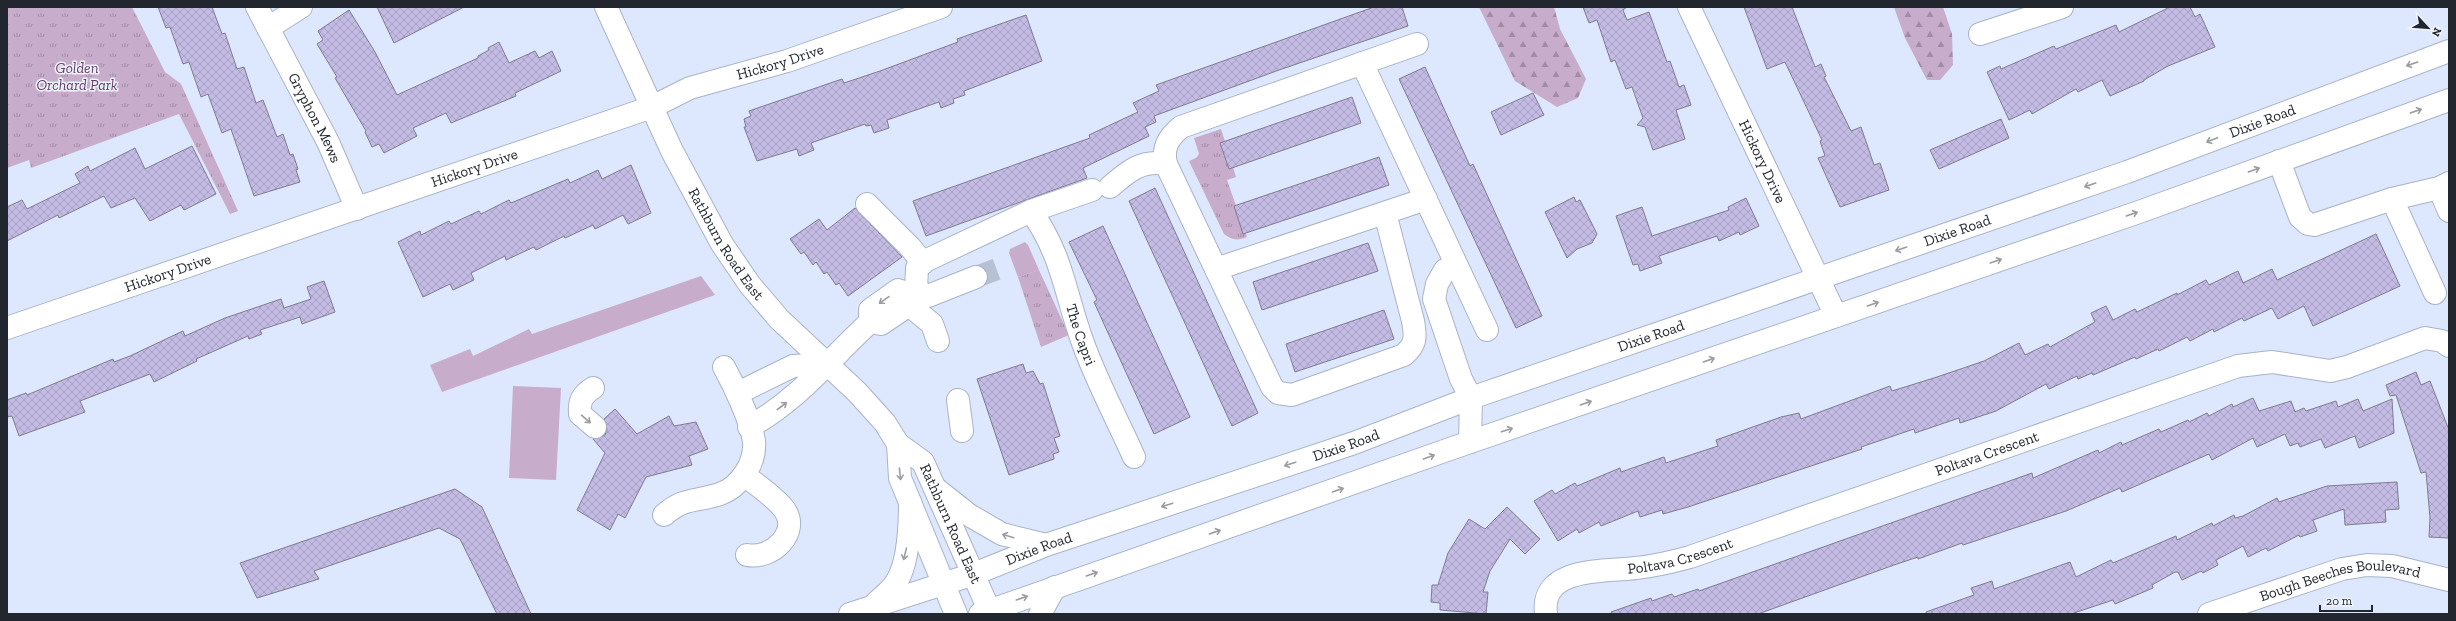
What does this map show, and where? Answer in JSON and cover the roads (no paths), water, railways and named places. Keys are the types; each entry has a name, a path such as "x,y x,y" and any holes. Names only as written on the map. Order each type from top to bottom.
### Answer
{"street":[{"name":"Gryphon Mews","path":"257,7 328,142 357,209"},
{"path":"268,28 301,7"},
{"name":"Rathburn Road East","path":"606,7 672,151 722,244 750,285 804,344 828,364 885,423 898,444 923,462 974,574 987,613"},
{"name":"Hickory Drive","path":"7,328 652,107 690,88 788,61 941,7"},
{"name":"Hickory Drive","path":"1689,7 1836,316"},
{"path":"1980,34 2062,7"},
{"path":"1385,213 1413,321 1416,337 1414,345 1404,355 1292,395 1278,393 1272,387 1165,159 1169,137 1181,127 1417,44"},
{"name":"Dixie Road","path":"850,614 974,574 1046,545 1354,443 1466,388 1818,278 2127,172 2449,51"},
{"path":"1362,63 1487,330"},
{"path":"987,613 1055,587 1470,442 2139,212 2449,100"},
{"path":"749,427 767,417 797,395 870,322 882,324 911,296 917,268 923,264 1031,211 1101,188 1132,168 1165,159"},
{"path":"2279,161 2300,217 2308,224 2320,225 2392,199 2444,186 2449,211"},
{"path":"1216,269 1426,199"},
{"path":"2392,199 2435,293"},
{"path":"866,204 910,247 923,264"},
{"name":"The Capri","path":"1031,211 1045,231 1058,260 1083,344 1134,457"},
{"path":"1456,265 1446,270 1437,284 1434,299 1466,388 1470,442"},
{"path":"911,296 928,296 976,278"},
{"path":"911,296 932,324 938,341"},
{"name":"Poltava Crescent","path":"1546,614 1546,603 1551,590 1558,582 1573,575 1643,567 1690,557 2238,366 2261,362 2272,362 2330,371 2347,367 2425,338 2442,341 2449,346"},
{"path":"738,393 793,366 828,364"},
{"path":"664,515 676,504 712,496 730,490 744,475 753,454 754,441 738,393 724,367"},
{"path":"593,388 584,394 579,404 580,414 595,427"},
{"path":"958,400 962,431"},
{"name":"Rathburn Road East","path":"898,444 900,478 956,614"},
{"path":"744,475 785,510 788,520 786,532 774,551 764,556 747,556"},
{"path":"935,488 969,515 1002,534 1046,545"},
{"path":"872,606 893,588 898,580 908,543 910,502"},
{"name":"Bough Beeches Boulevard","path":"2209,614 2348,568 2367,565 2392,566 2449,580"},
{"path":"1040,614 1055,587"}],"tunnel":[{"path":"976,277 1000,268"}],"park label":[{"name":"Golden Orchard Park","path":"77,76"}]}
